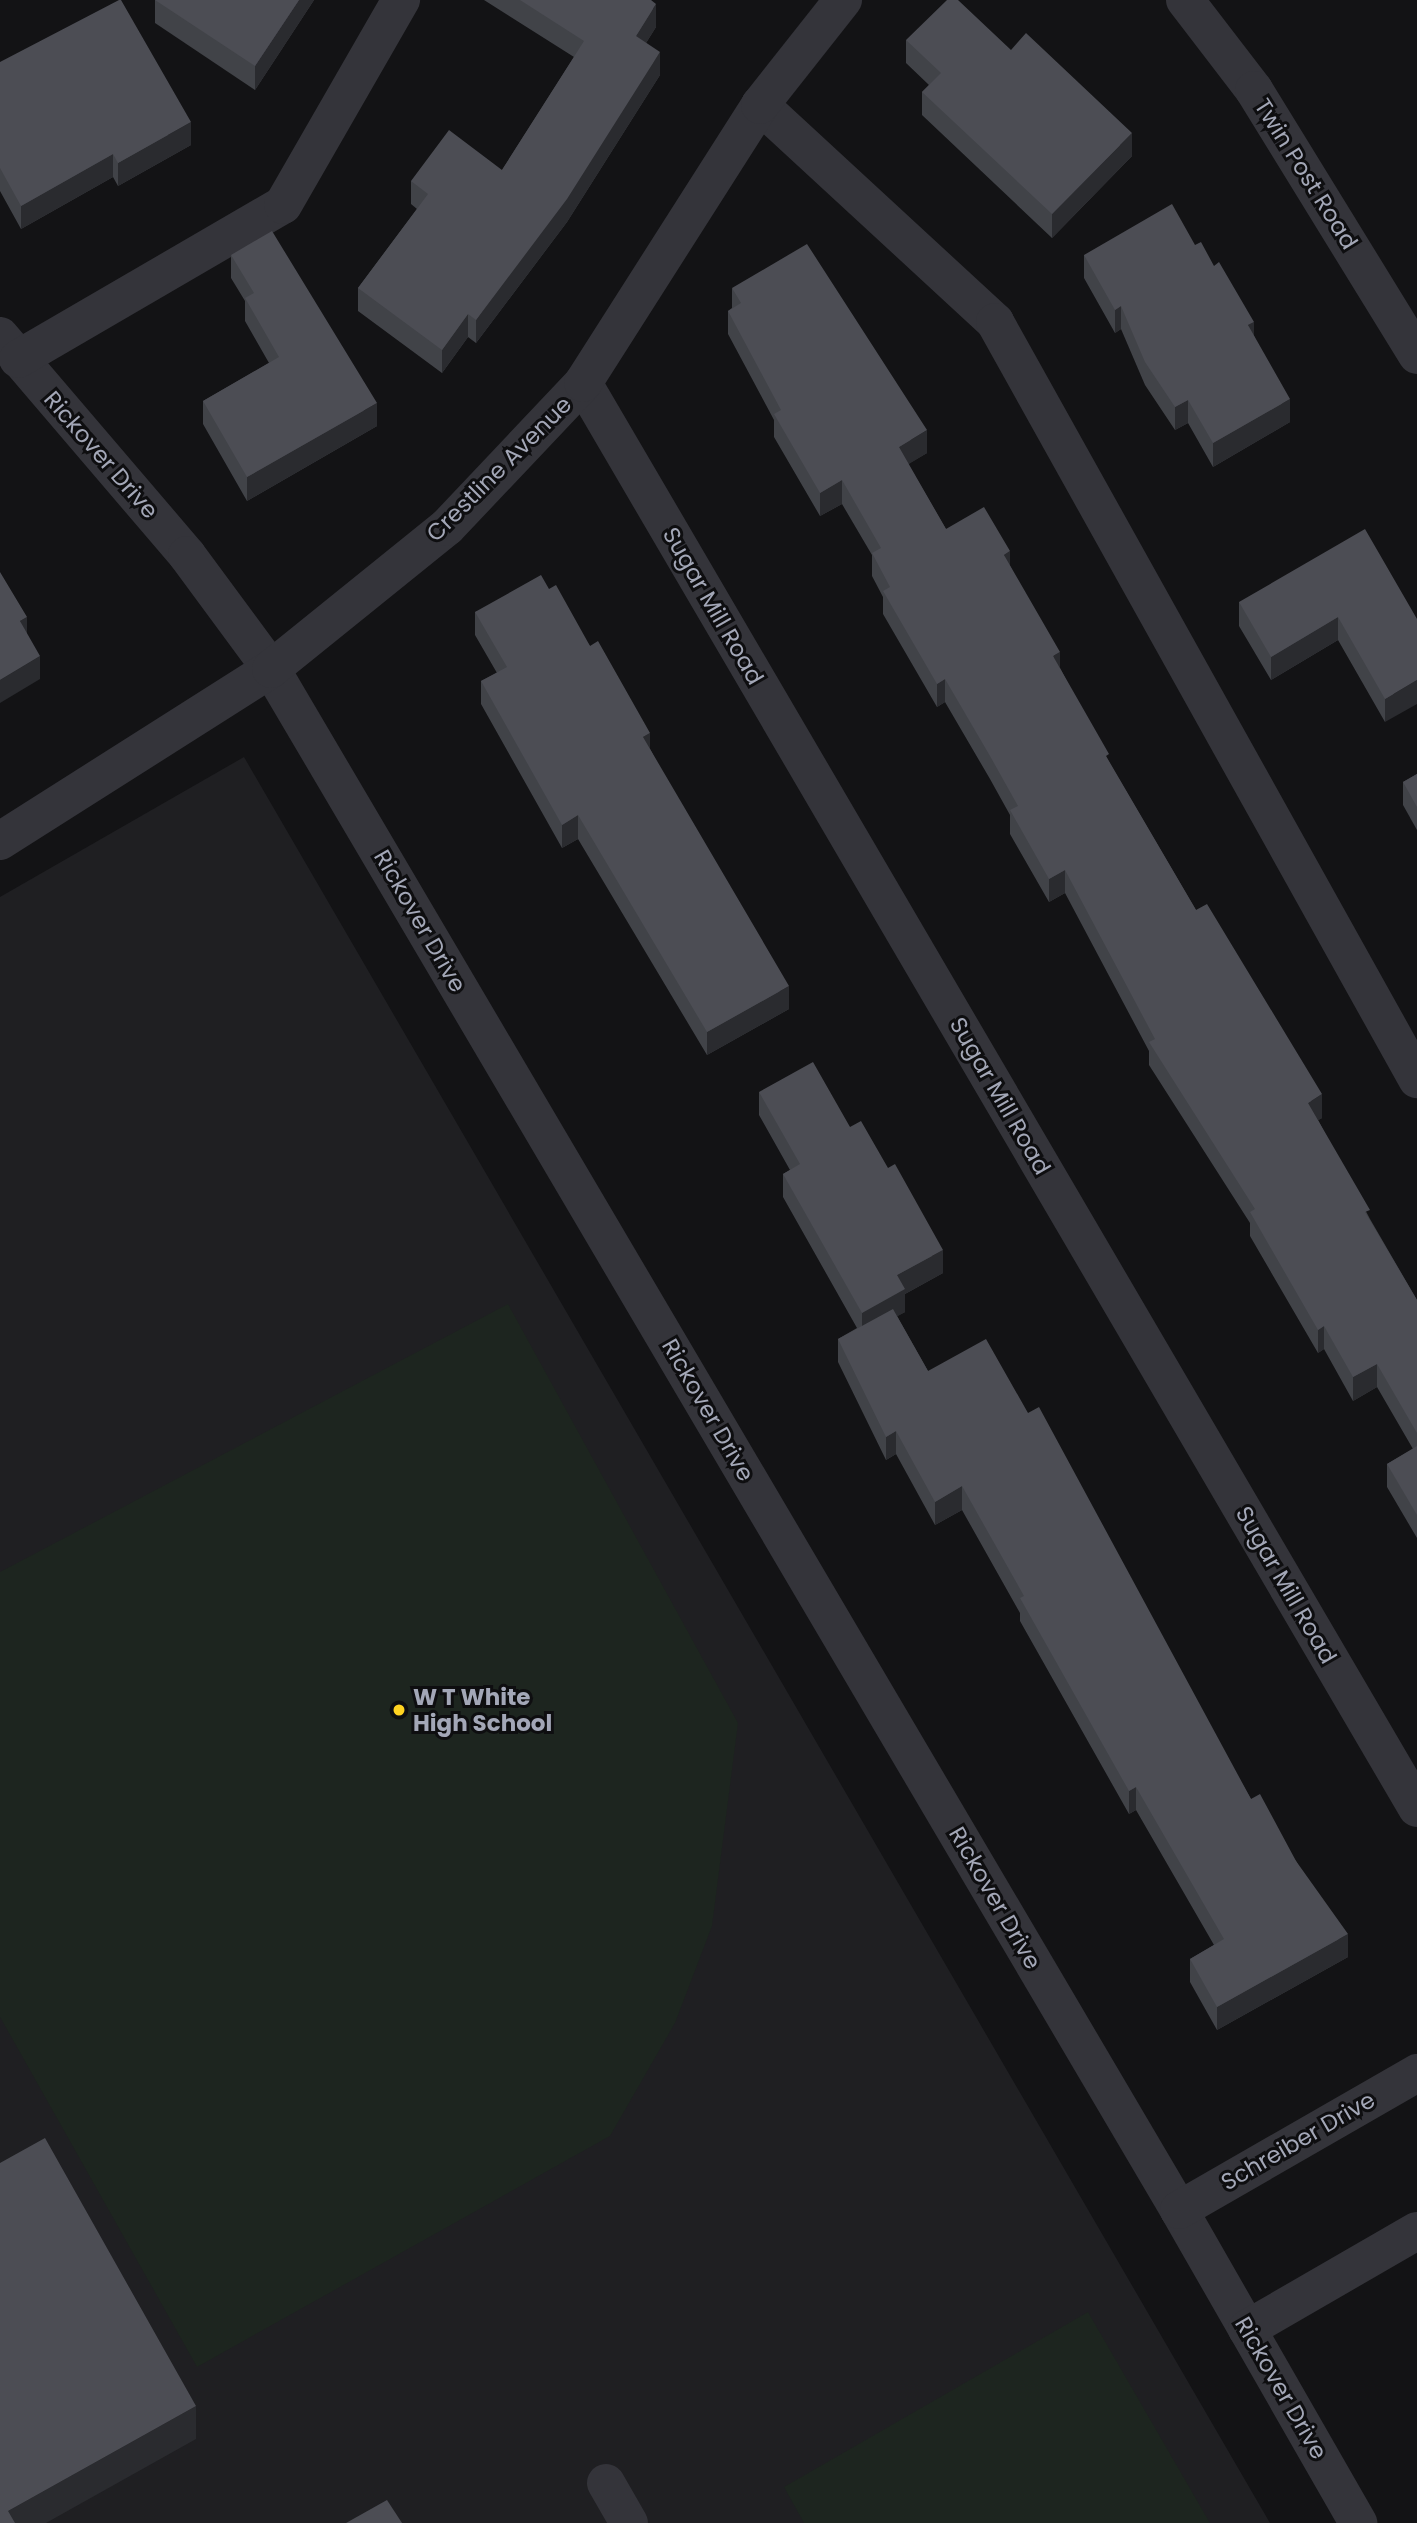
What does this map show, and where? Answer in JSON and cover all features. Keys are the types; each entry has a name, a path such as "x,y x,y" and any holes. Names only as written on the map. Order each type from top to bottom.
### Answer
{"street":[{"path":"9,348 283,205 401,0"},
{"name":"Crestline Avenue","path":"0,841 271,669 447,527 583,383 760,105 843,0"},
{"name":"Twin Post Road","path":"1185,0 1254,90 1417,355"},
{"path":"760,105 995,322 1417,1079"},
{"name":"Rickover Drive","path":"9,348 187,555 271,669 1179,2210 1358,2523"},
{"name":"Sugar Mill Road","path":"583,383 1417,1808"},
{"name":"Schreiber Drive","path":"1179,2210 1417,2073"},
{"path":"1247,2329 1417,2231"},
{"path":"606,2483 629,2523"}],"shaded area":[{"name":"W T White High School","path":"244,757 1270,2523 0,2523 0,897"},
{"path":"508,1304 738,1723 712,1926 675,2023 610,2136 197,2367 0,2017 0,1572"},
{"path":"1088,2312 1210,2523 804,2523 784,2487"}],"building":[{"path":"119,0 191,122 118,163 113,154 21,206 0,168 0,62"},
{"path":"155,0 299,0 255,66"},
{"path":"520,0 651,0 656,4 636,36 660,52 567,199 476,320 468,314 442,350 358,288 428,194 411,181 449,130 502,170 584,41"},
{"path":"947,0 958,0 1011,50 1026,33 1132,133 1052,214 922,92 941,73 906,40"},
{"path":"1172,204 1195,245 1201,242 1214,266 1219,262 1254,322 1248,325 1290,399 1213,443 1188,400 1175,407 1145,362 1121,306 1115,310 1084,255"},
{"path":"272,231 377,403 247,477 203,401 279,357 245,298 254,293 231,255"},
{"path":"807,244 927,430 899,447 946,529 984,507 1010,551 1004,555 1060,652 1053,656 1109,754 1106,756 1196,910 1207,904 1322,1094 1308,1103 1370,1210 1365,1212 1417,1300 1417,1433 1377,1364 1353,1377 1324,1326 1318,1330 1250,1212 1255,1209 1149,1042 1155,1039 1065,870 1049,879 1010,810 1018,806 990,756 945,679 937,684 883,591 890,587 872,553 881,548 842,480 820,493 774,414 781,410 728,311 741,303 732,288"},
{"path":"1365,529 1417,619 1417,680 1385,699 1338,617 1271,657 1239,602"},
{"path":"0,572 27,617 20,621 40,656 0,680"},
{"path":"541,575 549,589 556,585 590,646 598,641 650,733 643,737 789,986 707,1032 578,815 562,825 481,681 507,667 475,612"},
{"path":"1417,774 1417,807 1403,782"},
{"path":"813,1062 850,1127 861,1121 888,1168 895,1164 943,1250 897,1275 905,1289 862,1313 783,1174 800,1164 759,1092"},
{"path":"893,1309 928,1371 986,1339 1028,1413 1039,1407 1251,1799 1260,1794 1296,1861 1348,1934 1217,2007 1190,1959 1224,1939 1136,1787 1129,1791 1020,1598 1024,1596 962,1486 935,1502 896,1431 886,1437 838,1339"},
{"path":"1417,1446 1417,1515 1387,1464"},
{"path":"45,2138 196,2406 8,2511 15,2523 0,2523 0,2163"},
{"path":"387,2500 402,2523 346,2523"}],"place":[{"name":"W T White High School","path":"399,1710"}]}
